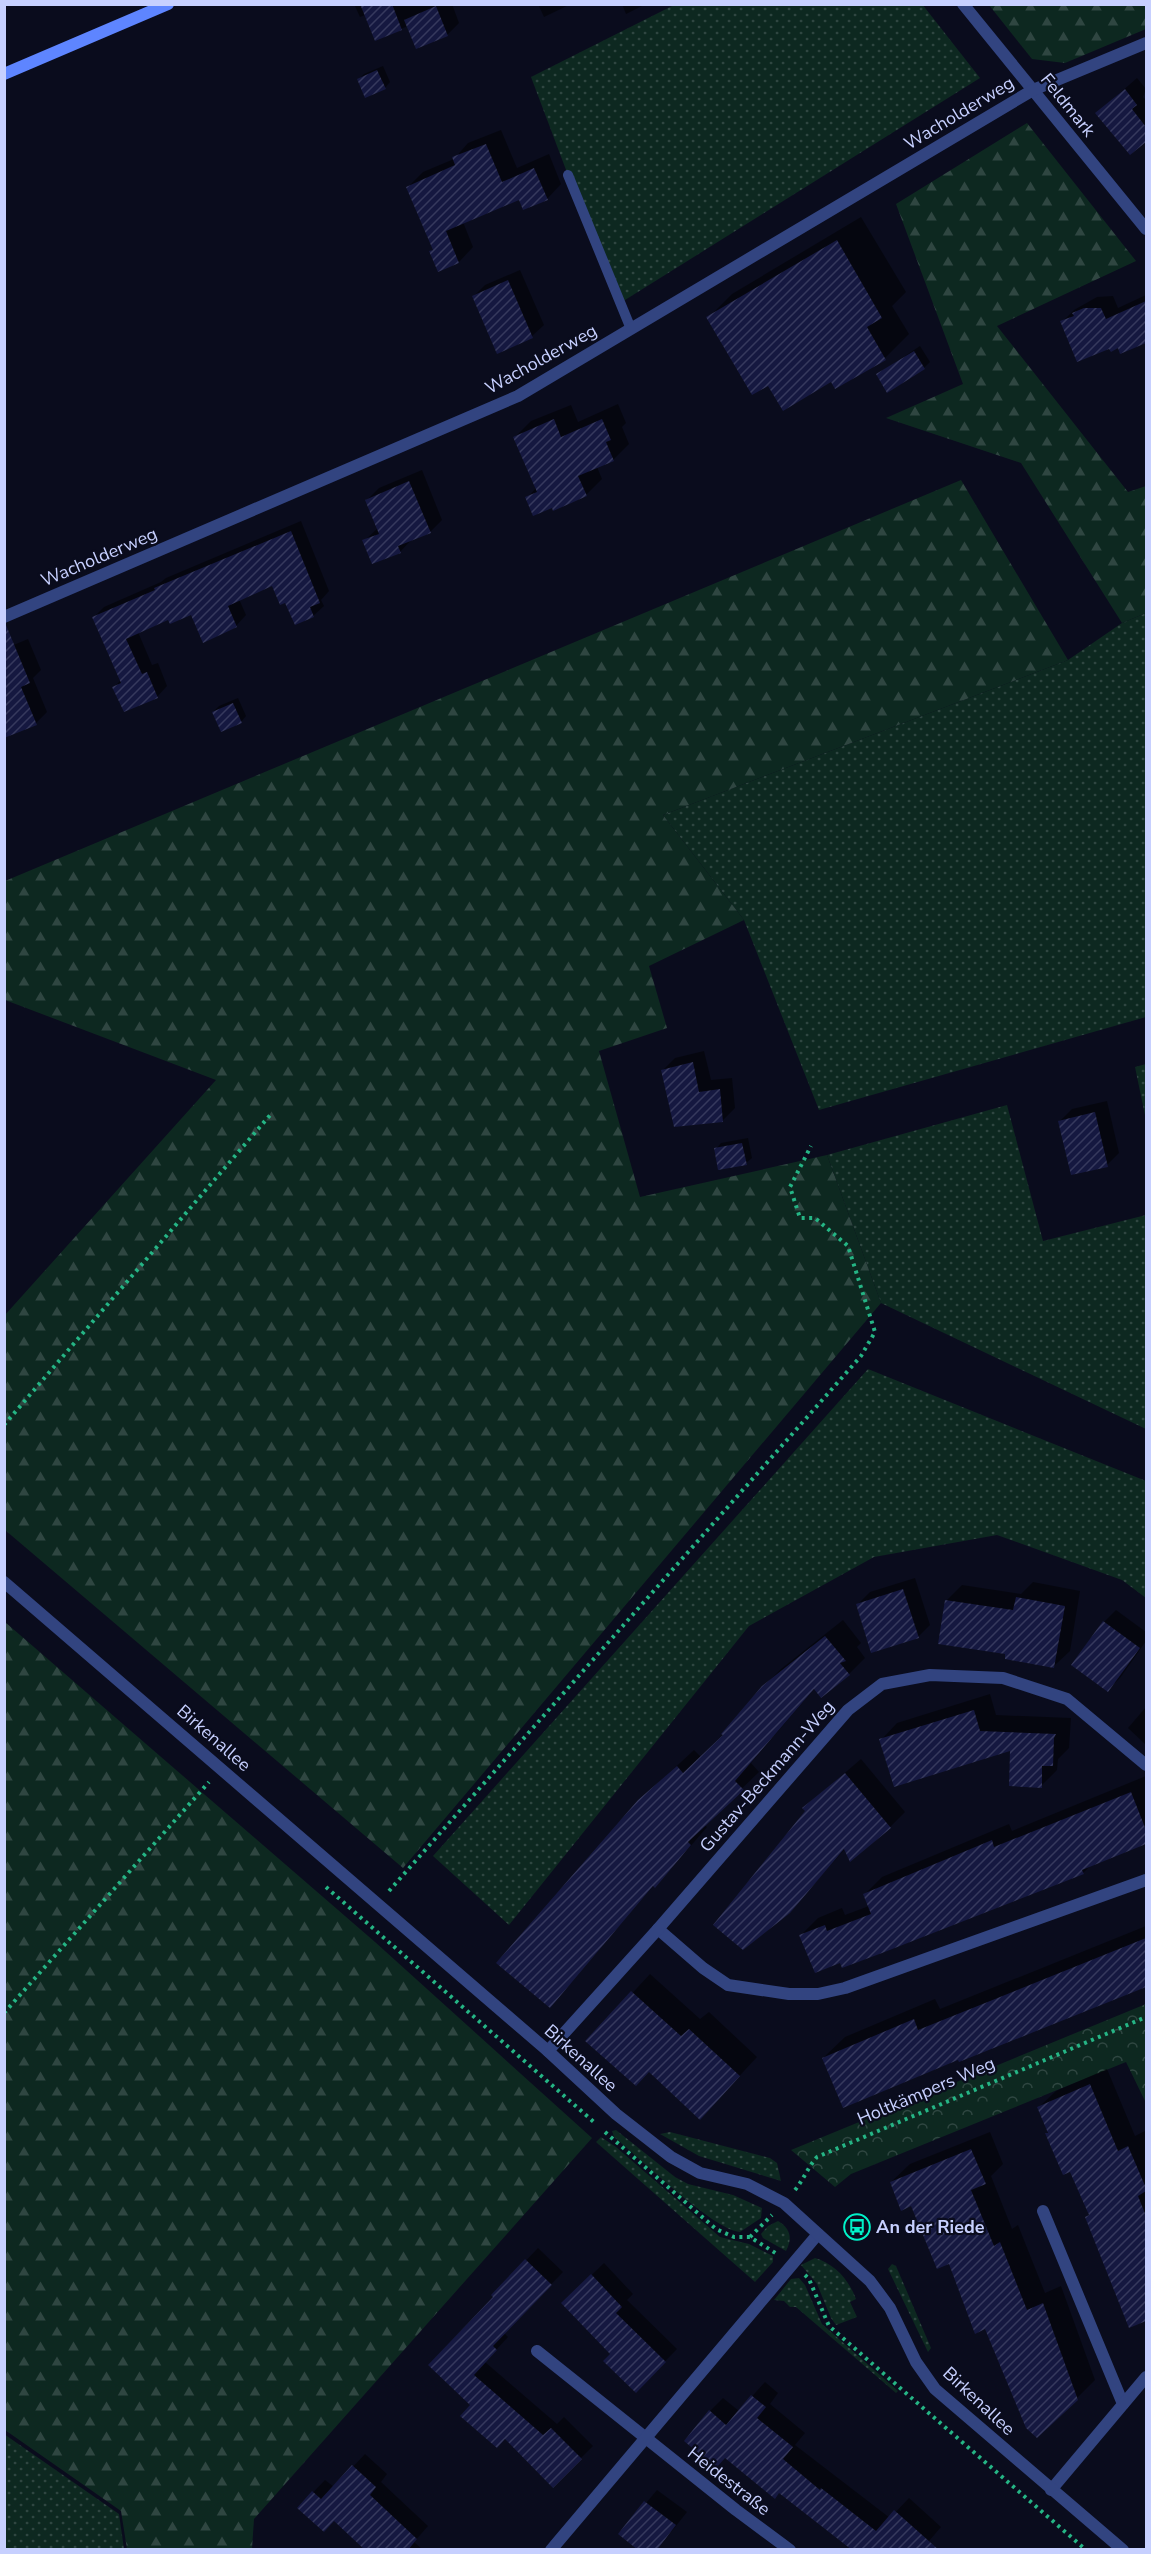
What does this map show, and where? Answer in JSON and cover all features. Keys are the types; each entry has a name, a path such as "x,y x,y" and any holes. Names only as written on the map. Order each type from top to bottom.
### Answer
{"main road":[{"path":"4,74 168,4"}],"street":[{"name":"Feldmark","path":"963,4 1146,229"},
{"name":"Wacholderweg","path":"4,617 518,396 1033,90 1146,44"},
{"name":"Birkenallee","path":"4,1582 548,2051 616,2114 671,2157 700,2173 747,2184 784,2203 870,2280 890,2308 916,2362 935,2389 1124,2550"},
{"name":"Gustav-Beckmann-Weg","path":"548,2051 658,1929 848,1710 882,1684 930,1675 1003,1678 1067,1699 1146,1765"},
{"path":"658,1929 703,1968 728,1985 762,1992 818,1994 845,1988 1146,1880"},
{"path":"1043,2211 1123,2404"},
{"path":"551,2550 818,2235"},
{"path":"537,2351 647,2438"},
{"path":"1051,2490 1146,2377"},
{"name":"Heidestraße","path":"647,2438 787,2549"}],"lane":[{"path":"568,175 631,329"}],"path":[{"path":"4,1425 271,1114"},
{"path":"376,1905 861,1356 875,1332 848,1246 815,1218 800,1218 790,1187 811,1146"},
{"path":"4,2013 221,1768"},
{"name":"Holtkämpers Weg","path":"750,2238 805,2178 808,2168 817,2157 1146,2017"}],"green space":[{"path":"922,4 980,78 617,305 531,77 674,5"},
{"path":"989,5 1146,5 1146,29 1065,63 1032,59"},
{"path":"1027,123 1136,261 997,326 1128,492 1146,486 1146,613 1122,623 1021,463 886,418 963,384 896,204"},
{"path":"961,480 1068,660 663,815 744,920 649,966 667,1028 599,1051 640,1197 827,1155 881,1303 403,1868 5,1530 5,1315 216,1080 5,1000 5,881"},
{"path":"1146,613 1146,1017 819,1110 744,920 663,815 1068,660 1122,623"},
{"path":"1146,1064 1146,1120 1135,1067"},
{"path":"1007,1105 1043,1241 1146,1215 1146,1429 881,1303 827,1155"},
{"path":"868,1369 1146,1481 1146,1598 1122,1580 997,1535 874,1557 749,1626 509,1925 433,1856"},
{"path":"5,1622 375,1942 592,2138 254,2519 252,2549 127,2549 121,2511 5,2430"},
{"path":"1146,2004 1146,2103 1126,2062 851,2174 835,2187 791,2150"},
{"path":"616,2130 675,2177 688,2184 733,2195 762,2208 761,2218 740,2232 712,2219 614,2137 612,2131"},
{"path":"670,2132 770,2158 777,2163 781,2181 699,2156 660,2134"},
{"path":"601,2137 616,2147 720,2237 749,2244 773,2256 773,2262 755,2282 596,2142"},
{"path":"778,2221 788,2230 790,2238 786,2251 763,2238 761,2234 768,2226"},
{"path":"815,2258 829,2264 845,2279 856,2299 850,2302 857,2317 836,2325 831,2318 817,2284 801,2265"},
{"path":"892,2264 896,2266 931,2348 928,2352 888,2269"},
{"path":"799,2278 805,2285 822,2324 898,2391 896,2393 796,2307 790,2307 784,2301 774,2300 791,2279"},
{"path":"4,2434 119,2514 124,2549 5,2549"}],"building":[{"path":"360,4 392,4 402,30 375,41"},
{"path":"436,6 448,36 416,49 404,20"},
{"path":"377,70 386,89 365,98 357,79"},
{"path":"1125,89 1137,105 1132,109 1146,127 1146,142 1130,155 1095,113"},
{"path":"486,144 502,182 534,168 548,200 523,210 519,200 446,231 459,263 438,272 429,251 433,250 406,187 455,165 452,157"},
{"path":"837,240 882,318 867,327 886,360 835,389 831,382 783,411 768,386 752,395 706,317"},
{"path":"508,280 533,338 497,354 472,296"},
{"path":"1146,301 1146,343 1120,354 1118,348 1111,352 1109,349 1077,362 1060,321 1074,316 1072,313 1084,308 1101,308 1106,319"},
{"path":"914,351 925,369 887,393 876,374"},
{"path":"554,419 561,437 602,419 611,440 606,442 614,461 578,476 587,496 553,511 552,508 533,516 525,497 537,492 513,437"},
{"path":"409,481 431,533 398,546 401,553 372,564 362,540 379,534 365,500"},
{"path":"291,531 320,603 310,607 314,617 295,625 285,603 280,605 272,586 228,606 237,627 203,643 191,615 170,624 168,620 126,639 142,674 147,672 158,698 124,712 112,687 121,683 92,617 155,590 154,588"},
{"path":"4,625 6,625 30,683 21,687 37,725 4,738"},
{"path":"233,703 242,723 221,732 212,712"},
{"path":"693,1062 699,1092 720,1089 723,1122 674,1127 661,1070"},
{"path":"1095,1112 1108,1167 1071,1175 1058,1121"},
{"path":"742,1143 747,1165 718,1170 714,1148"},
{"path":"903,1589 919,1638 871,1653 856,1604"},
{"path":"1016,1597 1065,1606 1054,1668 1005,1659 1005,1654 938,1644 945,1600 1013,1610"},
{"path":"1103,1621 1140,1648 1108,1692 1071,1665"},
{"path":"825,1636 846,1661 840,1663 850,1675 821,1698 814,1689 735,1781 744,1790 688,1842 691,1845 655,1888 653,1886 550,2008 496,1963 638,1800 677,1766 683,1773 723,1735 721,1734 762,1686"},
{"path":"974,1710 980,1731 1056,1734 1053,1766 1042,1766 1042,1788 1009,1786 1010,1751 894,1787 879,1739"},
{"path":"845,1773 891,1828 850,1862 844,1849 790,1913 743,1950 713,1925 805,1811 802,1808"},
{"path":"1131,1792 1146,1830 1146,1844 1082,1870 1084,1874 882,1953 842,1968 840,1963 815,1973 799,1935 825,1925 827,1931 871,1914 863,1894 992,1840 994,1847"},
{"path":"1146,1938 1146,1987 959,2062 958,2060 843,2108 822,2058 914,2019 918,2030"},
{"path":"631,1991 681,2036 689,2029 740,2076 700,2120 649,2072 636,2086 585,2041"},
{"path":"1090,2084 1118,2151 1128,2146 1146,2188 1146,2191 1138,2196 1146,2216 1146,2321 1129,2328 1085,2217 1089,2215 1070,2172 1063,2175 1045,2133 1048,2133 1037,2107"},
{"path":"971,2149 986,2184 971,2190 994,2246 1000,2242 1027,2310 1043,2303 1078,2400 1037,2438 1026,2428 985,2329 975,2334 949,2264 937,2269 911,2206 901,2211 890,2182"},
{"path":"525,2259 552,2285 493,2346 497,2350 474,2375 543,2435 551,2428 582,2459 553,2488 505,2439 497,2448 460,2416 470,2405 428,2365 493,2297 491,2295"},
{"path":"591,2274 622,2307 616,2313 666,2362 636,2393 603,2361 610,2354 561,2303"},
{"path":"751,2395 766,2407 757,2418 793,2447 783,2459 820,2490 821,2488 876,2531 894,2510 939,2550 852,2550 779,2493 775,2499 725,2458 716,2468 684,2441 709,2410 726,2425"},
{"path":"352,2465 376,2487 370,2495 417,2539 408,2550 365,2550 334,2521 324,2532 297,2508 312,2491 321,2499"},
{"path":"644,2501 676,2525 657,2550 638,2550 618,2534"}],"place":[{"name":"An der Riede","path":"857,2227"}]}
